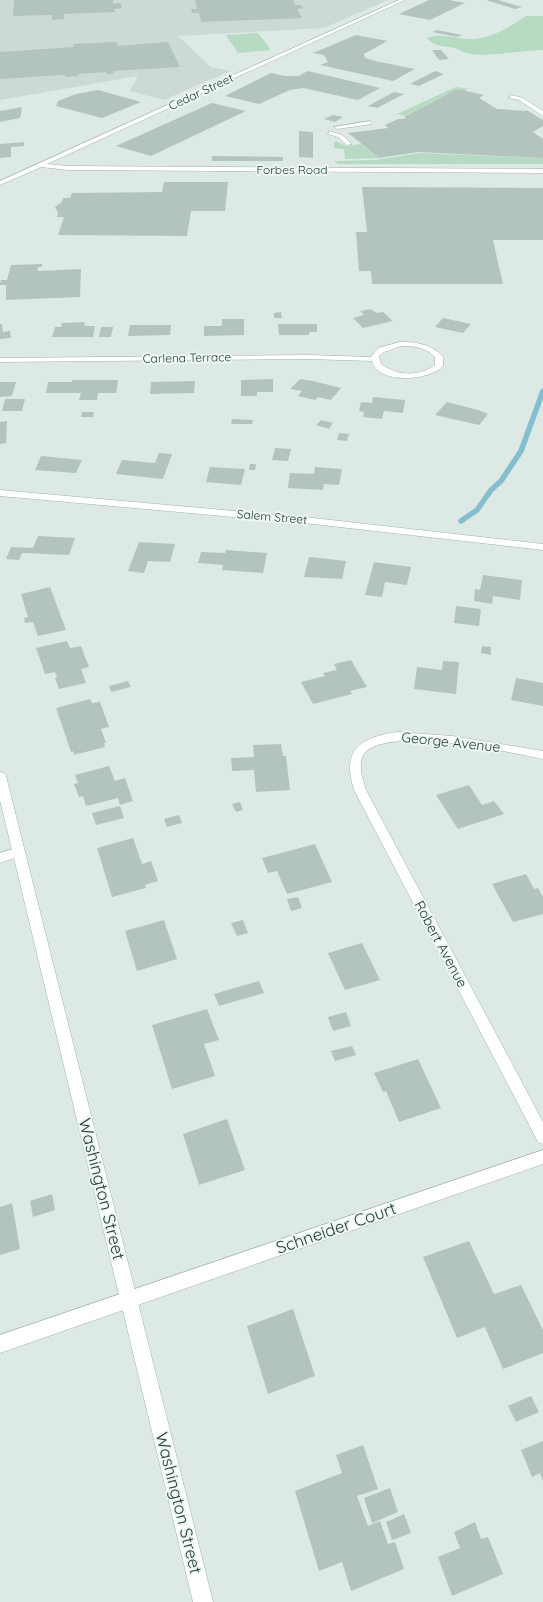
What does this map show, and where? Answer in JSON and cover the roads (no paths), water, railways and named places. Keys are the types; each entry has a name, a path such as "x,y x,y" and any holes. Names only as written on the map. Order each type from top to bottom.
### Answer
{"street":[{"name":"Cedar Street","path":"0,183 403,0"},
{"path":"511,97 525,101 543,114"},
{"path":"337,127 370,123"},
{"path":"330,133 340,136 349,144"},
{"name":"Forbes Road","path":"41,165 68,168 543,171"},
{"path":"409,344 432,351 439,357 440,363 435,370 429,373 407,376 386,372 377,365 375,359 381,350 390,346 409,344"},
{"name":"Carlena Terrace","path":"0,360 309,357 375,359"},
{"name":"Salem Street","path":"0,493 313,521 543,547"},
{"name":"George Avenue","path":"362,748 382,739 407,736 437,738 543,755"},
{"name":"Robert Avenue","path":"362,748 358,753 355,770 360,790 543,1137"},
{"name":"Washington Street","path":"0,776 203,1602"},
{"path":"0,858 19,852"},
{"name":"Schneider Court","path":"0,1344 543,1157"}],"waterway":[{"path":"461,521 477,510 491,490 501,481 521,451 543,391"}]}
